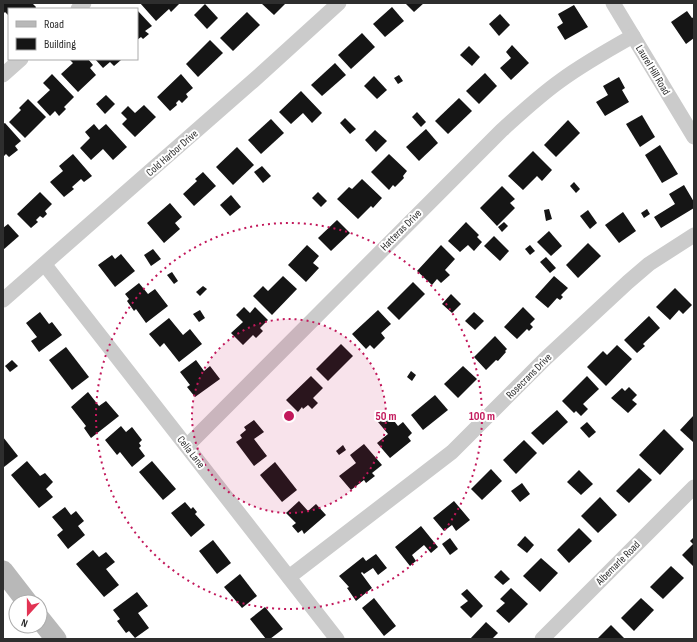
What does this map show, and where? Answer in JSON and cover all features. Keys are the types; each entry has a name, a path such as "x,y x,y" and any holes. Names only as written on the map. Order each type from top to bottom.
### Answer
{"main road":[{"path":"3,571 21,594"},
{"path":"48,629 56,639"}],"street":[{"name":"Cold Harbor Drive","path":"3,300 253,81 339,3"},
{"name":"Laurel Hill Road","path":"613,3 694,137"},
{"name":"Hatteras Drive","path":"187,446 502,130 560,80 586,62 633,36"},
{"path":"3,76 21,60"},
{"name":"Rosecrans Drive","path":"289,577 452,452 545,358 628,282 649,264 694,235"},
{"name":"Celia Lane","path":"44,265 337,639"},
{"name":"Albemarle Road","path":"542,639 694,487"}],"building":[{"path":"3,3 32,3 36,7 8,8 8,15 5,12 3,14"},
{"path":"140,3 180,3 171,12 169,9 156,21"},
{"path":"261,3 286,3 274,15"},
{"path":"405,3 424,3 414,12"},
{"path":"205,4 218,18 207,29 194,15"},
{"path":"574,5 588,27 565,40 557,27 563,23 558,14"},
{"path":"392,7 404,21 385,37 373,24"},
{"path":"138,11 152,26 145,31 149,34 143,39 141,37 138,39"},
{"path":"687,11 692,18 694,17 694,38 686,44 671,22"},
{"path":"247,12 260,25 233,51 220,38"},
{"path":"500,14 510,25 499,36 489,24"},
{"path":"362,33 375,47 351,69 338,55"},
{"path":"210,40 223,53 198,77 186,64"},
{"path":"512,45 529,63 511,80 500,68 511,58 506,52"},
{"path":"469,46 480,57 472,66 460,55"},
{"path":"70,60 89,60 93,65 90,68 96,75 78,92 61,74 73,63"},
{"path":"96,60 121,60 114,66 110,62 103,68"},
{"path":"335,63 346,75 322,96 311,85"},
{"path":"485,73 497,86 479,104 466,91"},
{"path":"52,74 74,97 64,107 66,109 59,116 55,111 50,116 37,102 50,90 43,83"},
{"path":"181,74 193,88 186,94 188,97 182,103 179,100 176,103 177,105 170,111 157,97"},
{"path":"399,75 403,81 398,84 394,78"},
{"path":"374,76 387,90 377,99 364,86"},
{"path":"619,77 625,88 622,90 629,102 605,116 596,102 608,95 603,86"},
{"path":"301,91 322,113 312,123 303,113 291,124 279,112"},
{"path":"106,95 115,104 105,114 96,104"},
{"path":"459,98 472,111 448,134 435,121"},
{"path":"28,99 46,117 25,138 9,122 21,110 19,108"},
{"path":"144,105 156,117 135,137 122,124 127,119 121,113 128,106 135,113"},
{"path":"417,112 426,122 421,127 412,117"},
{"path":"642,115 655,137 640,147 626,124"},
{"path":"345,118 356,129 350,134 340,123"},
{"path":"271,119 284,133 261,154 248,140"},
{"path":"568,120 580,133 556,157 544,145"},
{"path":"5,123 21,141 15,146 18,150 9,157 6,154 3,157 3,124"},
{"path":"94,124 99,130 106,124 127,147 113,160 103,149 91,160 80,148 90,138 85,132"},
{"path":"426,129 438,143 419,161 406,147"},
{"path":"375,130 387,141 376,152 365,140"},
{"path":"660,145 678,174 662,183 645,155"},
{"path":"237,147 254,165 233,185 216,167"},
{"path":"533,151 552,170 542,181 537,176 523,190 508,176"},
{"path":"73,154 92,176 84,182 81,179 72,187 74,189 64,197 50,182 63,171 59,166"},
{"path":"389,154 407,171 403,176 404,178 395,187 393,185 389,190 371,172"},
{"path":"262,166 271,176 263,183 254,172"},
{"path":"203,172 216,186 194,206 183,194 197,181 195,179"},
{"path":"362,179 382,198 373,208 371,206 358,219 337,199 349,187 352,189"},
{"path":"574,182 580,189 576,193 570,186"},
{"path":"684,185 694,202 694,208 661,228 654,217 675,204 669,194"},
{"path":"502,186 515,199 510,203 515,208 497,226 480,208"},
{"path":"40,192 52,204 45,211 47,214 43,218 40,216 36,220 38,222 31,228 17,214"},
{"path":"318,192 327,201 321,207 312,198"},
{"path":"231,195 241,207 230,216 220,205"},
{"path":"170,203 182,217 175,223 180,229 164,243 147,223"},
{"path":"549,209 552,219 546,221 544,210"},
{"path":"647,209 650,214 644,218 641,213"},
{"path":"588,210 597,223 590,229 580,216"},
{"path":"623,212 636,231 619,243 605,225"},
{"path":"337,220 350,233 331,251 318,238"},
{"path":"466,222 479,235 477,237 482,242 474,251 468,245 460,252 448,241"},
{"path":"504,222 508,226 502,232 498,227"},
{"path":"8,224 19,236 3,250 3,228"},
{"path":"549,231 562,246 551,256 537,242"},
{"path":"494,236 509,251 500,261 484,246"},
{"path":"588,243 601,256 578,278 566,265"},
{"path":"307,245 319,256 313,263 319,268 306,282 288,265"},
{"path":"441,245 455,259 445,270 450,275 441,283 437,279 432,285 417,271"},
{"path":"530,245 535,251 530,255 525,249"},
{"path":"153,249 161,259 151,266 144,255"},
{"path":"121,254 135,271 115,287 98,265 112,255 115,259"},
{"path":"546,257 556,268 550,273 540,262"},
{"path":"172,272 178,281 174,284 167,275"},
{"path":"283,276 297,289 272,315 253,296 263,286 268,291"},
{"path":"554,276 568,288 561,295 563,297 560,300 557,298 548,308 535,297"},
{"path":"413,282 425,294 399,320 387,308"},
{"path":"139,283 148,294 155,289 168,306 146,323 136,309 134,311 127,301 129,299 125,294"},
{"path":"203,286 207,289 200,296 196,292"},
{"path":"675,288 692,305 683,314 679,310 670,320 656,307"},
{"path":"451,294 461,304 452,313 442,304"},
{"path":"244,307 250,313 255,307 268,320 260,328 263,331 256,338 253,335 243,345 231,333 243,322 236,315"},
{"path":"523,307 535,319 530,324 533,327 529,331 527,329 517,339 504,327"},
{"path":"200,310 205,318 199,322 193,314"},
{"path":"378,310 391,324 381,333 385,338 374,349 370,345 366,349 352,334"},
{"path":"40,312 49,324 52,322 62,335 39,352 31,341 37,337 26,323"},
{"path":"474,312 484,321 475,330 465,321"},
{"path":"649,316 660,328 643,344 645,346 637,353 624,340"},
{"path":"169,318 183,335 190,329 202,344 179,362 164,343 160,347 149,334"},
{"path":"495,336 507,349 498,361 496,360 486,370 474,357"},
{"path":"341,344 353,356 328,381 316,369"},
{"path":"617,345 632,359 606,386 587,367 603,351 607,355"},
{"path":"66,347 89,377 72,390 49,360"},
{"path":"12,360 18,366 10,372 5,366"},
{"path":"196,360 204,371 210,366 220,379 195,397 187,387 190,385 180,372"},
{"path":"463,366 477,379 458,398 444,384"},
{"path":"411,371 416,375 412,381 407,377"},
{"path":"311,376 323,388 313,398 318,403 312,409 308,405 303,409 302,407 298,412 286,400"},
{"path":"587,376 599,389 583,404 588,409 581,416 576,411 574,413 562,401"},
{"path":"629,387 637,395 632,400 637,404 628,413 611,398 622,388 625,391"},
{"path":"88,392 99,406 106,401 119,416 91,438 84,428 86,426 71,407"},
{"path":"435,395 448,410 423,430 411,415"},
{"path":"557,410 568,422 543,445 531,433"},
{"path":"388,413 398,426 403,422 412,433 408,437 411,441 390,458 377,443 388,434 378,422"},
{"path":"694,415 694,441 693,442 680,430"},
{"path":"254,420 264,432 254,439 267,456 254,466 236,442 242,438 240,435 246,430 244,427"},
{"path":"587,422 596,432 589,438 580,428"},
{"path":"121,426 126,432 132,427 142,440 139,443 141,446 139,448 145,456 132,467 120,452 117,455 105,440"},
{"path":"664,429 684,449 660,475 639,455"},
{"path":"3,437 18,456 4,467 3,466"},
{"path":"524,440 537,453 516,474 503,460"},
{"path":"364,444 382,465 372,473 375,476 366,483 364,480 351,490 339,476 356,463 350,455"},
{"path":"343,445 346,450 339,455 336,451"},
{"path":"27,461 40,476 45,473 53,482 46,489 53,497 39,508 11,475"},
{"path":"152,461 176,489 163,500 139,472"},
{"path":"275,462 297,490 282,502 260,475"},
{"path":"639,468 652,480 629,503 616,491"},
{"path":"491,469 502,481 482,500 471,489"},
{"path":"579,470 593,484 581,495 567,482"},
{"path":"522,483 530,494 520,502 511,491"},
{"path":"600,497 617,515 598,533 581,516"},
{"path":"299,501 308,511 316,504 326,515 304,534 302,530 298,533 292,526 296,523 286,513"},
{"path":"454,501 470,520 456,531 452,525 444,531 433,518"},
{"path":"185,502 191,509 193,507 197,512 195,514 205,525 191,537 171,513"},
{"path":"65,507 71,515 76,511 84,521 78,526 85,535 68,549 57,535 63,530 52,517"},
{"path":"421,526 438,547 431,553 424,545 412,555 416,561 410,566 395,547"},
{"path":"579,528 592,541 569,563 557,550"},
{"path":"525,536 534,545 527,553 517,545"},
{"path":"694,537 694,567 682,555 693,544 690,541"},
{"path":"450,538 458,549 450,555 442,544"},
{"path":"213,540 231,563 217,574 199,551"},
{"path":"93,550 99,557 106,552 115,562 106,569 119,585 104,597 76,564"},
{"path":"376,554 387,568 378,575 373,568 364,574 362,572 361,573 372,588 356,601 347,588 349,587 339,576 363,557 366,561"},
{"path":"541,558 558,573 540,592 523,576"},
{"path":"671,566 684,578 663,599 650,587"},
{"path":"501,570 510,579 503,585 494,577"},
{"path":"240,574 257,596 242,608 224,587"},
{"path":"511,588 528,604 509,623 496,611 505,603 500,599"},
{"path":"467,589 483,606 471,618 460,607 468,601 461,594"},
{"path":"137,592 148,606 138,613 149,628 135,638 129,631 126,633 117,621 120,619 113,610"},
{"path":"374,598 396,626 384,636 362,608"},
{"path":"641,598 654,610 634,631 621,618"},
{"path":"265,607 283,629 270,639 266,639 250,619"},
{"path":"486,622 498,633 492,639 470,639"},
{"path":"611,625 624,638 597,639"}]}
